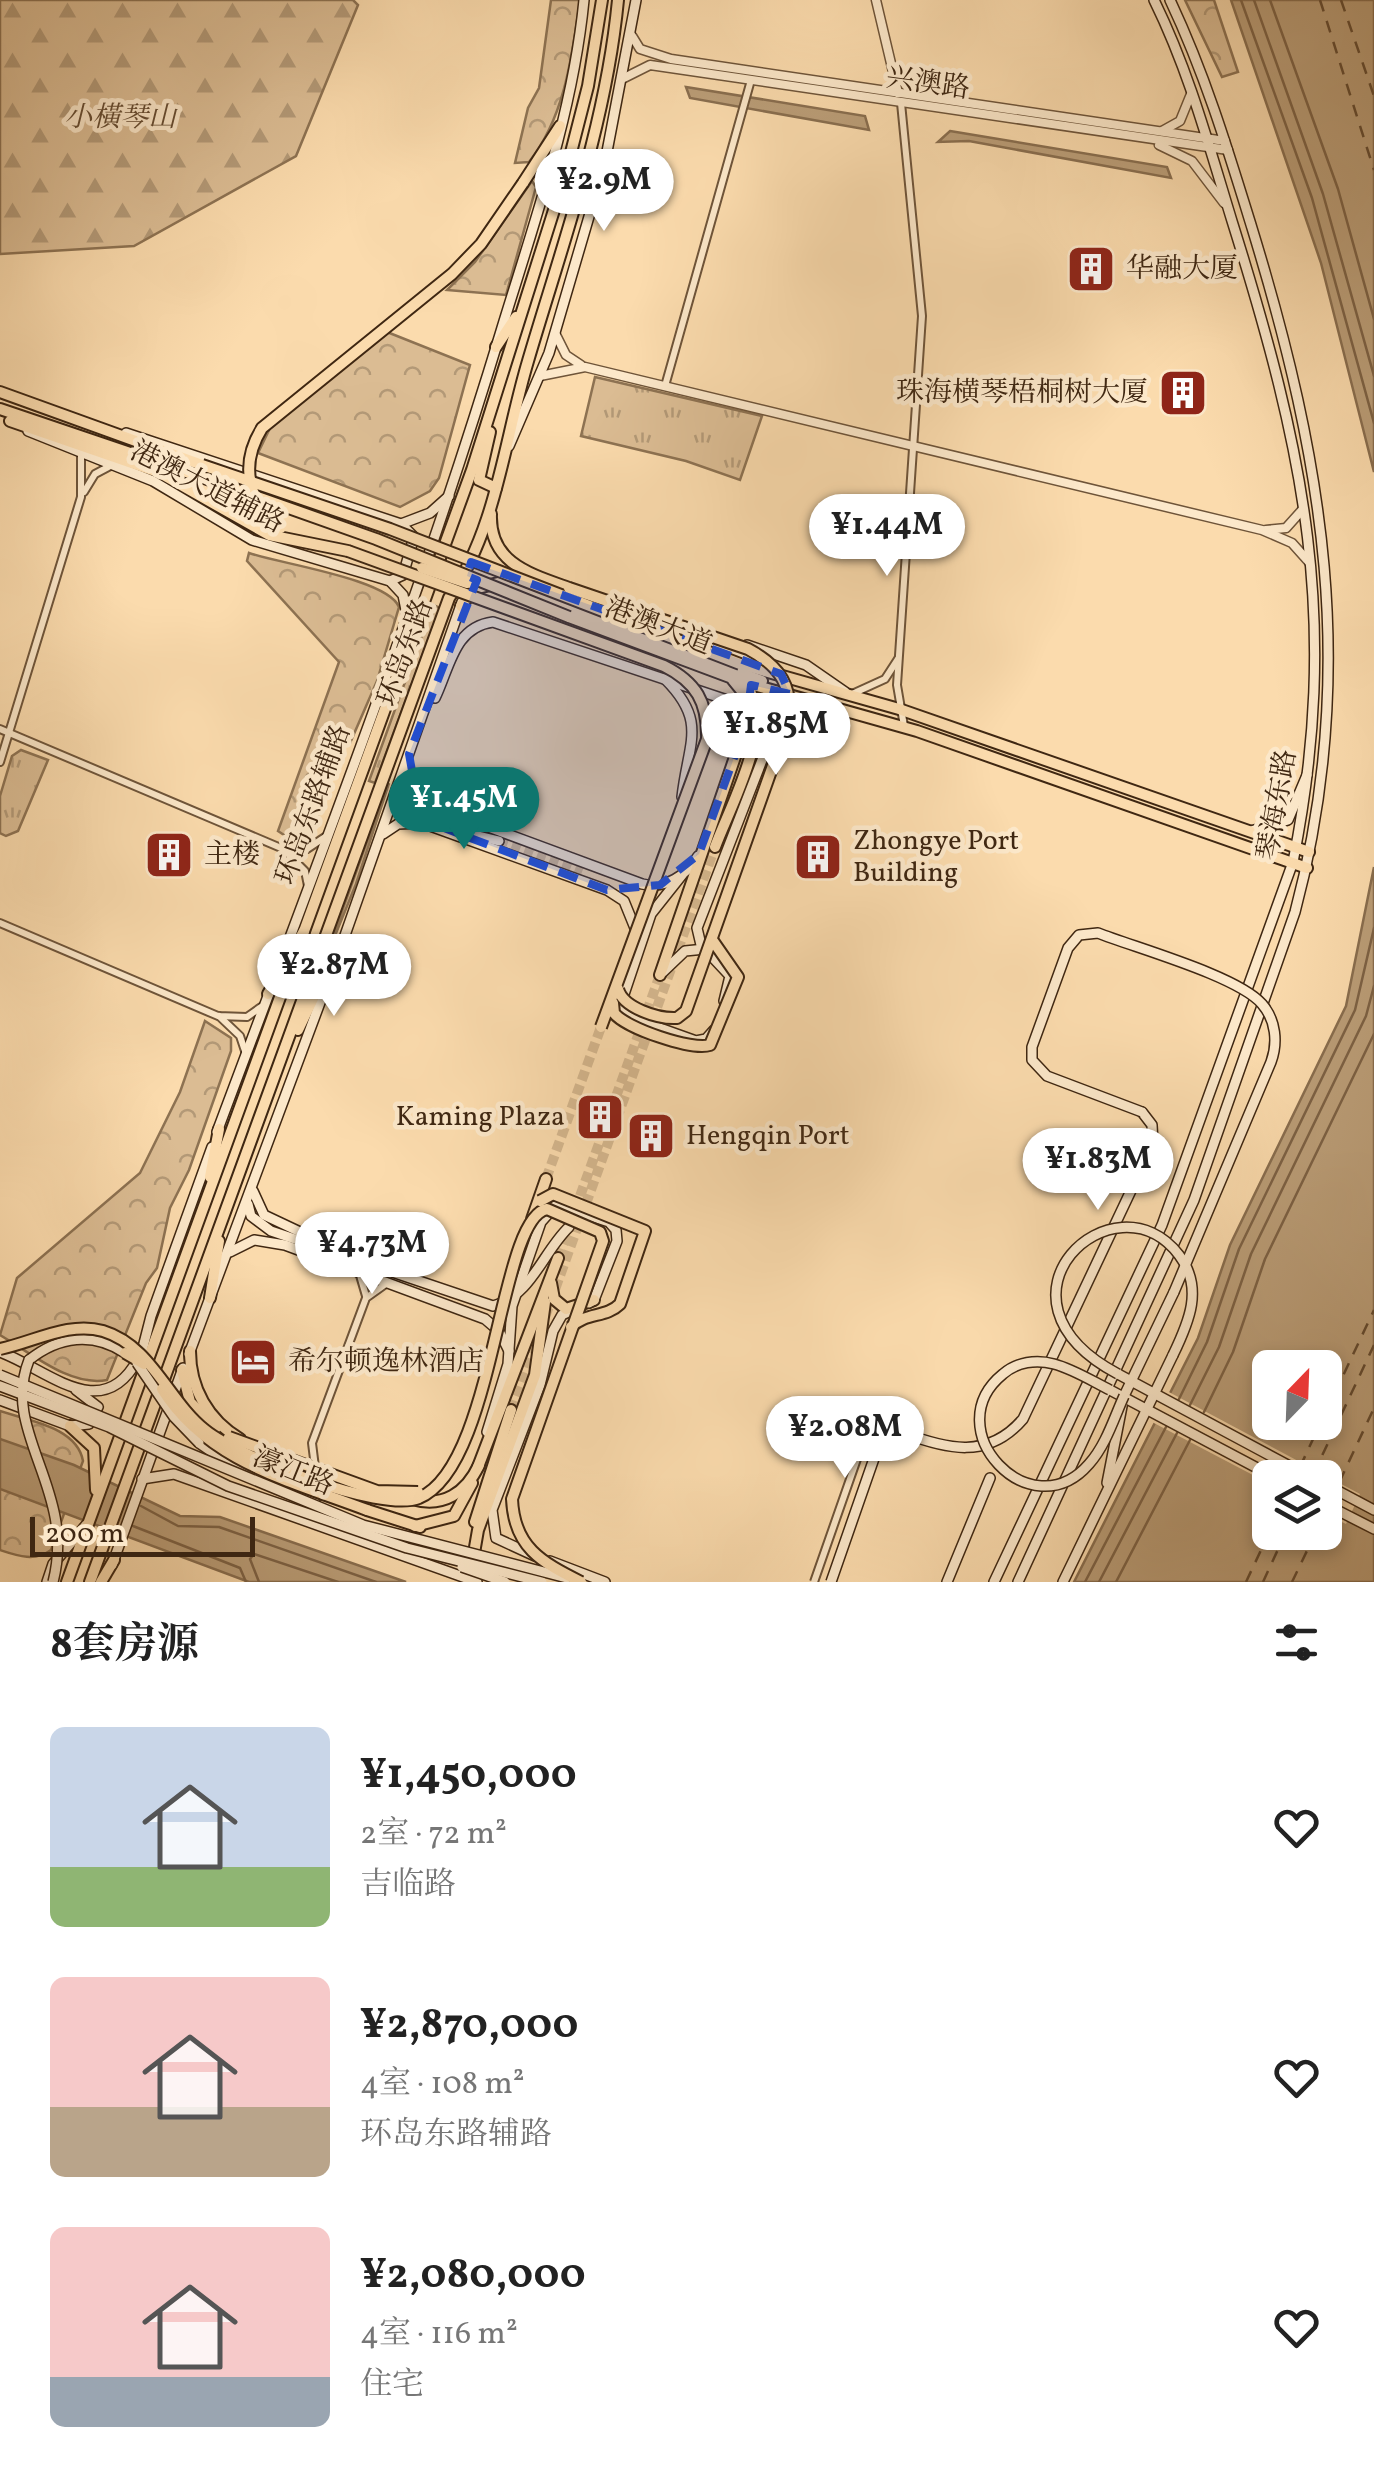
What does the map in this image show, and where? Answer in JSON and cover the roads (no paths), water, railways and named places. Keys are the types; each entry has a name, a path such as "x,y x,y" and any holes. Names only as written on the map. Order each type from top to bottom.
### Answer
{"main road":[{"name":"环岛东路辅路","path":"137,1391 141,1352 219,1129 451,494 560,126 580,44 584,0"},
{"name":"环岛东路","path":"88,1523 102,1472 137,1391 430,594 494,402 588,86 602,0"},
{"name":"环岛东路","path":"90,1582 449,598 491,505 509,446 526,365 601,111 618,0"},
{"path":"509,446 555,333 624,78 636,0"},
{"name":"琴海东路","path":"994,1582 1167,1213 1293,862 1309,773 1316,683 1312,566 1306,503 1290,419 1191,90 1154,0"},
{"name":"琴海东路","path":"1018,1582 1194,1200 1281,956 1307,868 1328,682 1325,543 1307,426 1227,145 1198,60 1170,0"},
{"path":"560,126 481,244 452,274 282,408 254,440 248,466 251,491 268,518 301,538 348,551 646,658 691,682 702,697 707,739 601,1028"},
{"path":"496,348 522,308"},
{"path":"0,392 466,565 460,606 416,736 104,1582"},
{"path":"494,402 479,480 496,488"},
{"name":"港澳大道辅路","path":"45,408 400,524"},
{"path":"4,415 158,472 269,535 416,566 569,617"},
{"name":"港澳大道","path":"4,415 204,478 376,539 743,682 904,726 1307,868"},
{"name":"港澳大道辅路","path":"4,415 82,454 173,491 252,540 390,580"},
{"path":"407,618 403,595 390,580 402,575 413,550 414,537 400,524 430,513 451,494"},
{"path":"491,505 492,533 515,566 565,589 810,681"},
{"name":"港澳大道","path":"466,565 528,584 740,664 810,681 899,710 1309,852"},
{"path":"515,566 806,666 850,694"},
{"path":"460,606 474,589 498,583 812,699"},
{"path":"537,633 535,622 546,600 565,589 748,648 773,666 787,686 788,723 686,1011 678,1018 622,1000 620,978"},
{"path":"416,736 459,641 470,629 493,622 537,633 734,704 742,720 740,742"},
{"path":"660,976 749,706 740,686 723,675"},
{"path":"663,678 687,701 694,717 681,811"},
{"path":"743,682 756,702 759,722"},
{"path":"614,997 614,1013 624,1022 697,1048 710,1046 738,976 697,934 699,920 776,724 779,704 768,702 759,722 715,847"},
{"path":"409,754 411,790 429,805"},
{"path":"1251,831 1288,820 1309,773"},
{"path":"638,948 636,923 629,908 606,890 413,819 410,811 417,804 429,805 650,886 682,876"},
{"path":"376,845 392,827 422,822"},
{"path":"440,828 499,841"},
{"path":"700,854 658,902 618,1003 623,1014 701,1041 714,1030 730,981 728,970 709,945"},
{"path":"606,890 628,888 617,875"},
{"path":"266,999 282,976 297,938 309,926"},
{"path":"831,1582 878,1447 897,1431 955,1450 980,1444 1019,1424 1153,1144 1152,1125 1142,1112 1047,1076 1032,1060 1032,1047 1062,964 1079,935 1098,933 1246,990 1264,1006 1275,1035 1272,1062 1199,1236 1124,1396 1105,1496"},
{"path":"660,976 685,950 709,945"},
{"path":"288,1043 306,1018 318,988 331,973"},
{"path":"202,1214 219,1129"},
{"path":"0,1350 89,1328 128,1343 204,1429 270,1463 390,1501 416,1499 445,1477 454,1463 487,1376 503,1299 546,1179"},
{"path":"252,1188 264,1216 300,1232"},
{"path":"540,1201 553,1194 645,1231 620,1304 610,1312 583,1317 571,1328"},
{"path":"247,1202 252,1216 271,1231 493,1306 509,1301 569,1228"},
{"path":"190,1351 195,1388 224,1428 248,1444 428,1502 460,1492 480,1462 510,1353 512,1306 540,1222 551,1207 563,1205 616,1230 617,1241 594,1300 557,1320 540,1386 491,1520 502,1543 605,1582"},
{"path":"532,1219 547,1209 595,1228 603,1236 512,1499 514,1526 526,1548 540,1561 580,1582"},
{"path":"1064,1582 1122,1460 1148,1408 1155,1393 1156,1390 1179,1342 1185,1331 1193,1301 1189,1272 1169,1244 1142,1230 1118,1228 1083,1242 1064,1264 1056,1304 1068,1336 1106,1368 1136,1384 1154,1393 1155,1393 1171,1402 1279,1460"},
{"path":"210,1298 220,1250 218,1236"},
{"path":"226,1259 235,1246 264,1240 484,1318 499,1332 510,1353"},
{"path":"414,1526 444,1521 461,1509 558,1258 551,1290 560,1306 566,1310 594,1300"},
{"path":"474,1553 478,1530 535,1375 545,1291"},
{"path":"10,1422 12,1386 36,1354 59,1342 85,1338 125,1352 152,1368 168,1398 208,1442 251,1465 367,1510 435,1530 456,1522 485,1484"},
{"path":"0,1350 71,1387 98,1407 89,1424 70,1426"},
{"path":"125,1352 149,1376 174,1417 213,1454 339,1515"},
{"path":"71,1387 111,1388 128,1378 141,1352"},
{"path":"1123,1397 1098,1453 1086,1468 1064,1481 1042,1486 1015,1480 993,1462 982,1442 980,1412 989,1388 1008,1370 1040,1362 1077,1373 1252,1465"},
{"path":"182,1370 190,1402 229,1437 388,1494 412,1494 445,1477"},
{"name":"濠江路","path":"0,1375 408,1540 580,1582"},
{"name":"濠江路","path":"0,1386 110,1427 228,1486 407,1548 542,1582"},
{"path":"0,1400 70,1426 94,1448 102,1472"},
{"path":"490,1582 474,1553 472,1533 512,1410"},
{"path":"26,1463 55,1522 58,1551 50,1582"},
{"path":"141,1481 174,1474 478,1582"},
{"path":"947,1582 990,1478"},
{"path":"1342,1493 1374,1510"},
{"path":"1342,1513 1374,1529"},
{"path":"50,1582 53,1564 88,1523"},
{"path":"67,1582 88,1523"},
{"path":"407,1548 505,1582"}],"street":[{"path":"876,0 901,103 922,316 899,658 899,710 904,726"},
{"name":"兴澳路","path":"632,36 640,48 671,59 898,91 1208,143"},
{"name":"兴澳路","path":"624,78 650,65 1145,139 1227,145"},
{"path":"664,386 752,80"},
{"path":"1156,132 1180,121 1190,104 1191,90"},
{"path":"1145,139 1192,161 1228,209"},
{"path":"555,333 566,355 585,368"},
{"path":"540,376 566,368 585,368 1262,530 1292,543 1312,566"},
{"path":"81,497 82,454"},
{"path":"0,762 81,497 95,474 112,465"},
{"path":"1262,530 1294,524 1306,503"},
{"path":"850,694 886,679 899,658"},
{"path":"0,729 281,848 307,849 327,835"},
{"path":"281,848 305,871 308,886"},
{"path":"0,923 218,1016 240,1036 246,1054"},
{"path":"218,1016 247,1017 266,999"},
{"path":"358,1272 366,1298"},
{"path":"315,1467 312,1443 366,1298 388,1282"},
{"path":"814,1582 864,1440 878,1428 897,1431"},
{"path":"292,1460 312,1443"}],"water":[{"path":"1231,0 1374,0 1374,472 1321,263"},
{"path":"686,87 865,116 869,130 690,98"},
{"path":"950,131 1167,167 1171,178 969,141 938,142"},
{"path":"1374,867 1374,1582 1074,1582 1198,1338 1230,1245 1346,1006"},
{"path":"0,1439 74,1465 180,1516 220,1517 406,1582 249,1582 0,1489"}],"tunnel":[{"path":"499,841 582,872"},
{"path":"545,1317 715,847"},
{"path":"575,1210 660,975"},
{"path":"546,1179 601,1027"},
{"path":"558,1258 570,1226"},
{"path":"300,1232 359,1253"},
{"path":"511,1410 538,1337"}],"place":[{"name":"华融大厦","path":"1091,269"},
{"name":"珠海横琴梧桐树大厦","path":"1183,393"},
{"name":"主楼","path":"169,855"},
{"name":"Zhongye Port Building","path":"818,857"},
{"name":"Kaming Plaza","path":"600,1117"},
{"name":"Hengqin Port","path":"651,1136"},
{"name":"希尔顿逸林酒店","path":"253,1362"}],"park label":[{"name":"小橫琴山","path":"120,118"}]}
